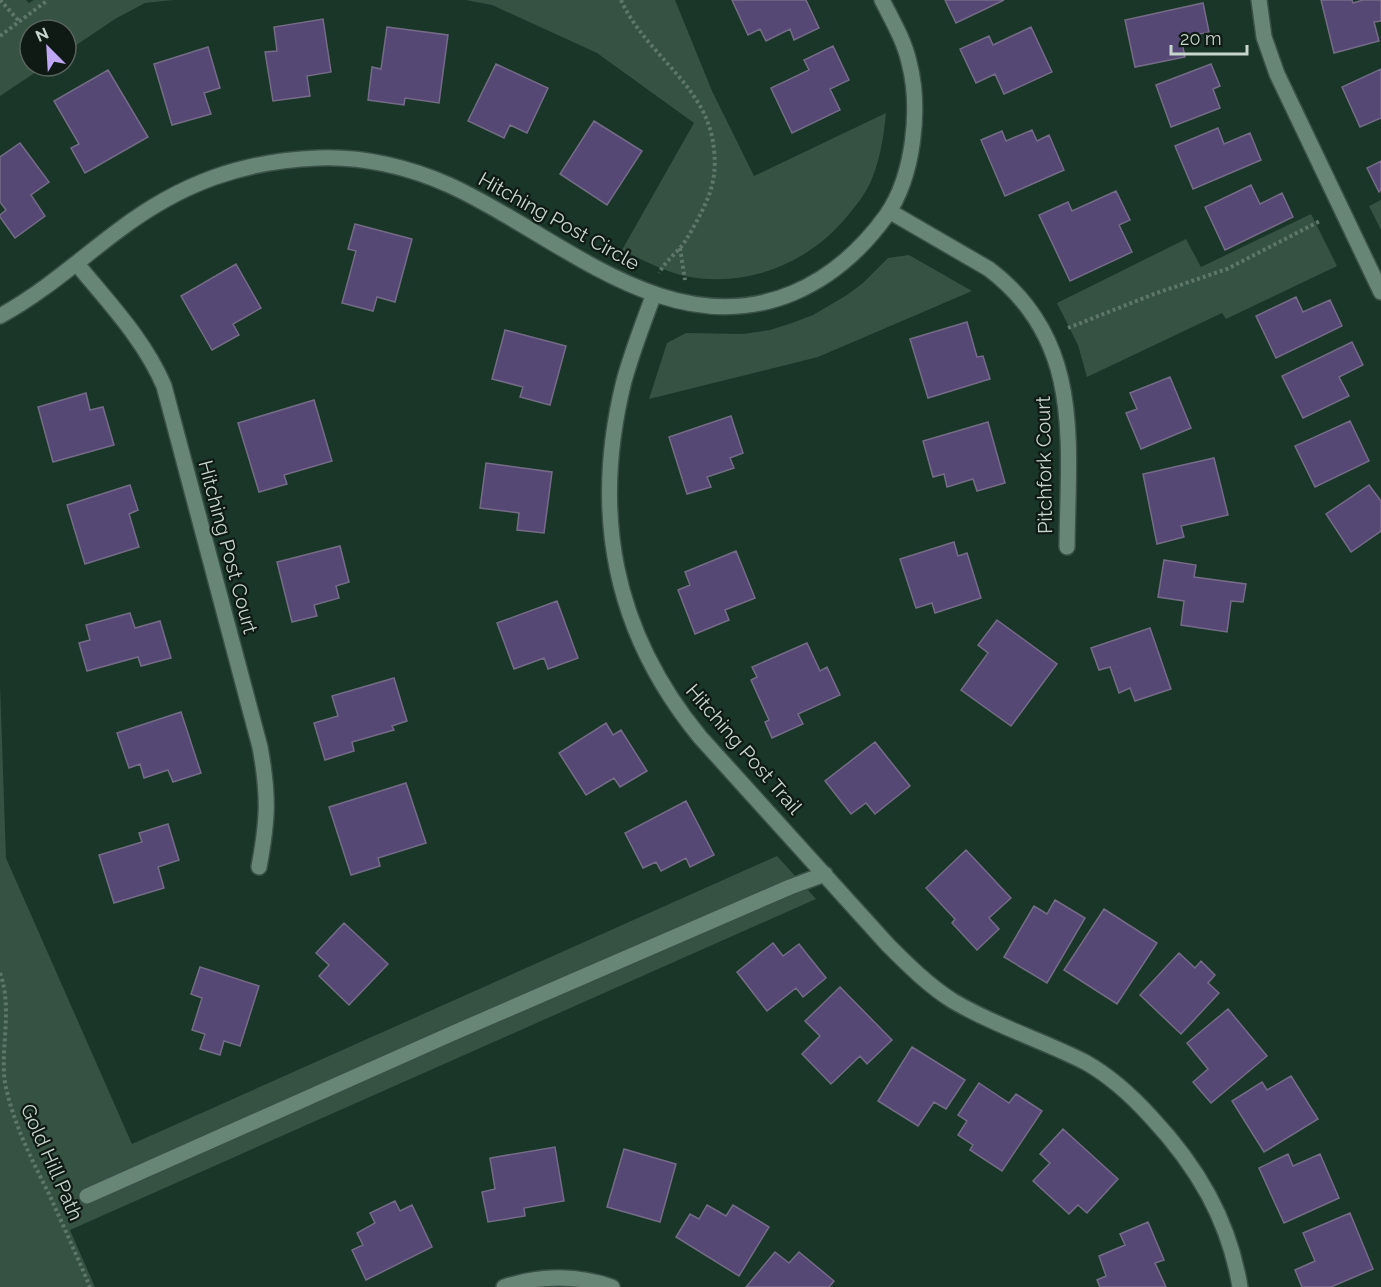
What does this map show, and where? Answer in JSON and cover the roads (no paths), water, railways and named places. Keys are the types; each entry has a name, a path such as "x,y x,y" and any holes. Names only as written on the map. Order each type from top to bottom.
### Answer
{"street":[{"name":"Hitching Post Circle","path":"0,316 23,303 147,210 196,183 250,166 322,158 395,167 446,184 626,282 654,294 691,304 725,307 784,297 825,276 844,262 875,231 890,211 901,187 912,146 914,105 909,60 882,0"},
{"path":"1259,0 1264,37 1276,74 1381,292"},
{"name":"Pitchfork Court","path":"890,211 1004,280 1023,299 1047,338 1063,387 1067,418 1067,547"},
{"name":"Hitching Post Court","path":"77,264 145,350 164,386 263,765 268,797 267,825 259,867"},
{"name":"Hitching Post Trail","path":"654,294 625,379 612,446 609,478 612,545 627,608 659,678 686,720 888,945 935,988 951,1000 996,1024 1085,1062 1106,1076 1143,1108 1177,1145 1215,1204 1228,1239 1240,1287"},
{"path":"87,1196 462,1029 825,874"},
{"path":"504,1287 523,1281 555,1277 586,1280 612,1287"}]}
